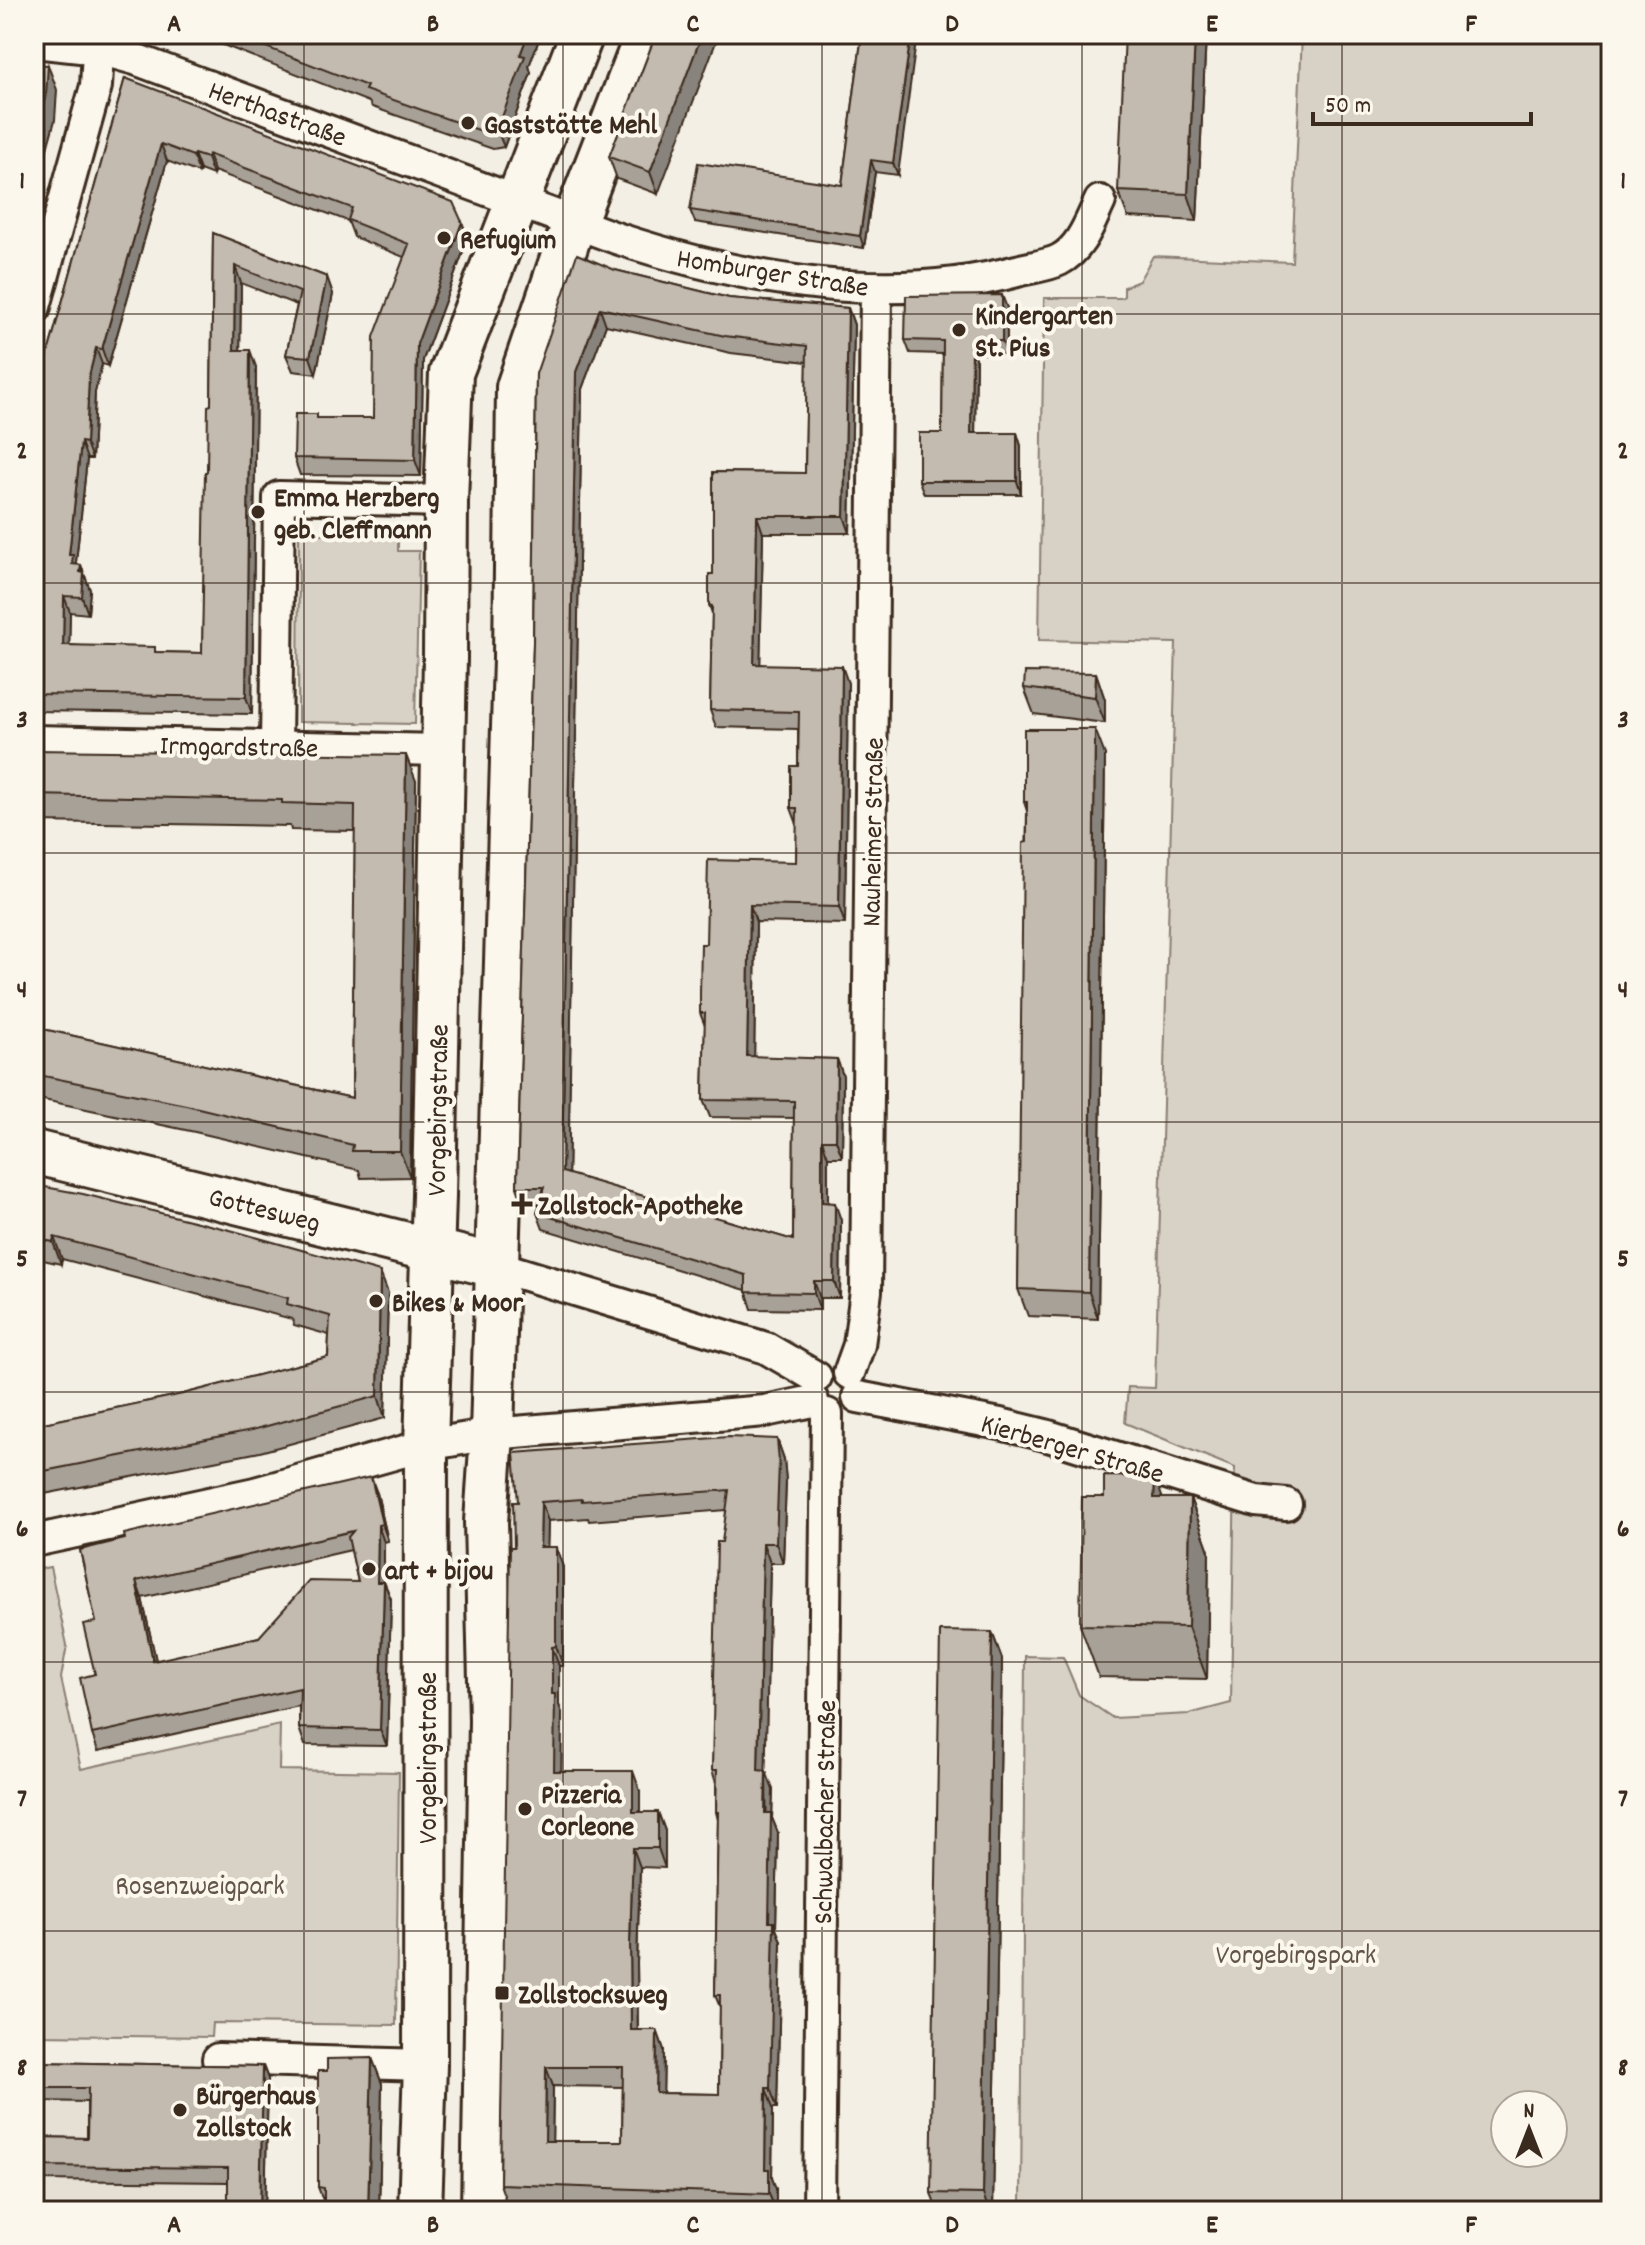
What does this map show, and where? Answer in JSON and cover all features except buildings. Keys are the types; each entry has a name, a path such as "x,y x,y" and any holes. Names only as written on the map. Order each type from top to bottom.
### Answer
{"main road":[{"name":"Vorgebirgstraße","path":"420,2211 425,2065 426,1445 433,1248 451,373 582,34"},
{"path":"483,2211 491,1720 486,1522 492,1434 515,659 518,387 574,223 647,34"},
{"name":"Gottesweg","path":"34,1152 496,1266"}],"street":[{"name":"Herthastraße","path":"34,42 99,42 149,64 518,200"},
{"path":"34,310 96,86 99,42"},
{"name":"Homburger Straße","path":"518,200 671,256 790,280 876,289 986,279 1059,259 1080,241 1100,201"},
{"name":"Nauheimer Straße","path":"854,1385 866,1291 876,289"},
{"path":"276,746 279,497 446,501"},
{"name":"Irmgardstraße","path":"34,741 443,750"},
{"path":"496,1266 766,1348 819,1397"},
{"name":"Kierberger Straße","path":"819,1397 832,1368 854,1385 899,1407 1000,1424 1256,1501 1286,1504"},
{"name":"Kierberger Straße","path":"819,1397 837,1415 846,1413 854,1406 854,1385"},
{"name":"Kierberger Straße","path":"426,1445 492,1434 765,1411 819,1397"},
{"name":"Schwalbacher Straße","path":"819,1397 819,2211"},
{"path":"34,1541 255,1493 426,1445"},
{"path":"218,2059 425,2065"}],"shaded area":[{"path":"34,2076 93,2077 121,2155 268,2159 266,2211 34,2211"}],"green space":[{"name":"Vorgebirgspark","path":"1302,34 1611,34 1611,2211 1021,2211 1025,1656 1063,1657 1079,1695 1113,1718 1189,1714 1231,1703 1235,1468 1125,1423 1128,1387 1155,1388 1176,643 1039,640 1044,298 1121,298 1124,287 1139,281 1153,256 1292,262"},
{"path":"299,534 398,534 398,551 419,551 415,724 298,722"},
{"name":"Rosenzweigpark","path":"50,1567 67,1645 61,1678 81,1769 280,1725 279,1770 399,1772 396,2025 212,2023 211,2037 34,2035 34,1570"}],"place":[{"name":"Gaststätte Mehl","path":"468,123"},
{"name":"Refugium","path":"444,238"},
{"name":"Kindergarten St. Pius","path":"959,330"},
{"name":"Emma Herzberg geb. Cleffmann","path":"258,512"},
{"name":"Zollstock-Apotheke","path":"522,1204"},
{"name":"Bikes & Moor","path":"376,1301"},
{"name":"art + bijou","path":"369,1569"},
{"name":"Pizzeria Corleone","path":"525,1809"},
{"name":"Zollstocksweg","path":"502,1993"},
{"name":"Bürgerhaus Zollstock","path":"180,2110"}]}
